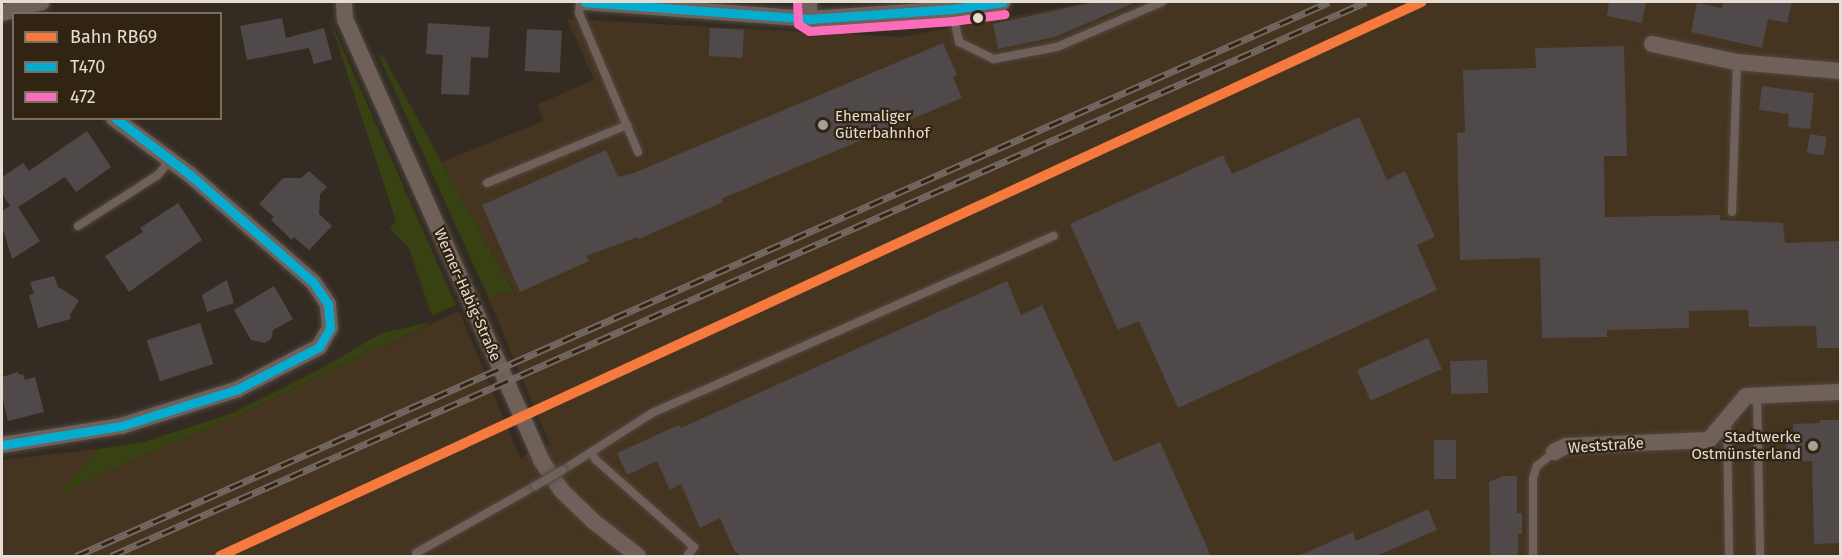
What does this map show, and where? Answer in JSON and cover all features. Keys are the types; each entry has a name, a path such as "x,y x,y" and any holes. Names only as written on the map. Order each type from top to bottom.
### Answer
{"street":[{"path":"2,13 27,10 42,2"},
{"name":"Werner-Habig-Straße","path":"344,2 345,19 541,460 561,490 593,521 638,556"},
{"path":"585,2 809,19 952,9 1002,2"},
{"path":"809,2 809,19"},
{"path":"1652,44 1737,62 1840,71"},
{"path":"2,445 122,426 238,389 319,347 330,328 327,304 313,282 229,207 117,120"},
{"path":"1757,395 1840,392"},
{"name":"Weststraße","path":"1554,452 1566,446 1709,440 1746,396 1757,395"}],"lane":[{"path":"580,2 579,13 638,152"},
{"path":"952,9 958,42 994,59 1057,47 1162,2"},
{"path":"1732,212 1737,62"},
{"path":"487,183 627,125"},
{"path":"78,226 158,175 170,160"},
{"path":"416,553 563,470 652,412 1054,236"},
{"path":"1757,395 1760,556"},
{"path":"1727,420 1729,556"},
{"path":"591,452 596,460 694,548 687,556"},
{"name":"Weststraße","path":"1533,556 1533,478 1537,466 1554,452"}],"shaded area":[{"path":"1091,2 1840,2 1840,556 2,556 2,460 99,449 59,495 124,464 234,417 459,311 520,458 550,445 489,299 505,292 516,295 442,162 543,121 538,104 594,80 567,19 900,37"}],"green space":[{"path":"329,18 456,305 432,316 409,248 390,229 396,221"},
{"path":"378,54 383,56 516,296 505,292 489,299"},
{"path":"427,323 428,325 234,417 124,464 57,496 99,449 143,442 233,413 322,368 382,333"}],"building":[{"path":"1095,2 1136,2 1055,37 998,49 993,24"},
{"path":"1609,2 1646,2 1642,23 1607,16"},
{"path":"1723,2 1792,2 1787,23 1768,19 1762,48 1691,32 1697,3 1722,8"},
{"path":"282,18 286,38 324,28 332,59 314,64 309,48 247,60 240,26"},
{"path":"428,23 490,27 488,58 471,57 469,95 441,94 443,55 426,54"},
{"path":"710,28 744,30 742,58 709,56"},
{"path":"527,29 562,31 560,73 525,71"},
{"path":"943,43 957,75 953,77 962,98 721,199 723,202 639,239 638,237 586,256 589,261 520,292 482,205 606,150 618,177 634,173"},
{"path":"1624,46 1627,156 1604,156 1605,217 1720,215 1720,220 1783,223 1785,243 1840,241 1840,348 1817,348 1816,326 1749,327 1748,310 1689,311 1689,328 1607,330 1607,337 1542,338 1540,258 1460,260 1457,133 1465,132 1463,70 1536,68 1535,48"},
{"path":"1762,86 1814,93 1810,129 1788,127 1789,114 1759,110"},
{"path":"1359,117 1387,180 1405,171 1435,237 1417,245 1437,290 1178,408 1139,321 1118,330 1070,224 1223,155 1232,174"},
{"path":"87,131 111,167 76,192 65,177 18,207 40,241 12,259 2,226 2,211 10,206 2,193 2,177 23,163 29,171"},
{"path":"1810,134 1827,137 1823,156 1807,153"},
{"path":"309,171 327,187 320,194 319,214 332,226 309,250 294,237 292,240 271,220 274,217 259,204 283,178 301,178"},
{"path":"178,203 202,240 129,292 105,256 143,232 140,228"},
{"path":"54,276 58,287 79,300 70,315 71,319 38,328 29,295 34,294 30,282"},
{"path":"227,280 234,303 207,312 202,295"},
{"path":"1007,281 1021,315 1042,305 1114,462 1160,442 1211,556 741,556 734,550 720,518 700,528 681,484 670,490 657,461 627,475 617,453 679,425 681,428"},
{"path":"274,286 293,319 273,330 271,339 265,343 251,340 234,310"},
{"path":"200,323 213,364 160,381 147,340"},
{"path":"1428,338 1442,369 1371,401 1357,370"},
{"path":"1487,360 1488,393 1451,394 1450,361"},
{"path":"18,372 19,375 23,374 25,380 35,377 44,412 8,421 2,396 2,377"},
{"path":"1820,420 1840,420 1840,543 1814,544 1812,461 1786,462 1786,437 1793,436 1793,424 1820,423"},
{"path":"1434,440 1456,440 1456,479 1434,479"},
{"path":"1503,476 1517,476 1517,513 1522,513 1522,534 1518,534 1518,556 1490,556 1489,482"},
{"path":"1428,509 1437,530 1376,556 1298,556 1353,532 1356,541"}],"railway":[{"path":"76,556 1329,2"},
{"path":"111,556 1366,2"}],"rail line":[{"name":"RB69","path":"220,556 1421,2"}],"transit line":[{"name":"T470","path":"585,2 809,19 952,9 1003,2"},
{"name":"472","path":"797,2 798,24 809,31 953,21 1005,14"},
{"name":"T470","path":"118,120 189,174 313,282 328,304 330,328"},
{"name":"T470","path":"2,445 121,426 238,389 319,347 330,328"}],"place":[{"name":"Ehemaliger Güterbahnhof","path":"823,125"},
{"name":"Stadtwerke Ostmünsterland","path":"1813,446"}]}
